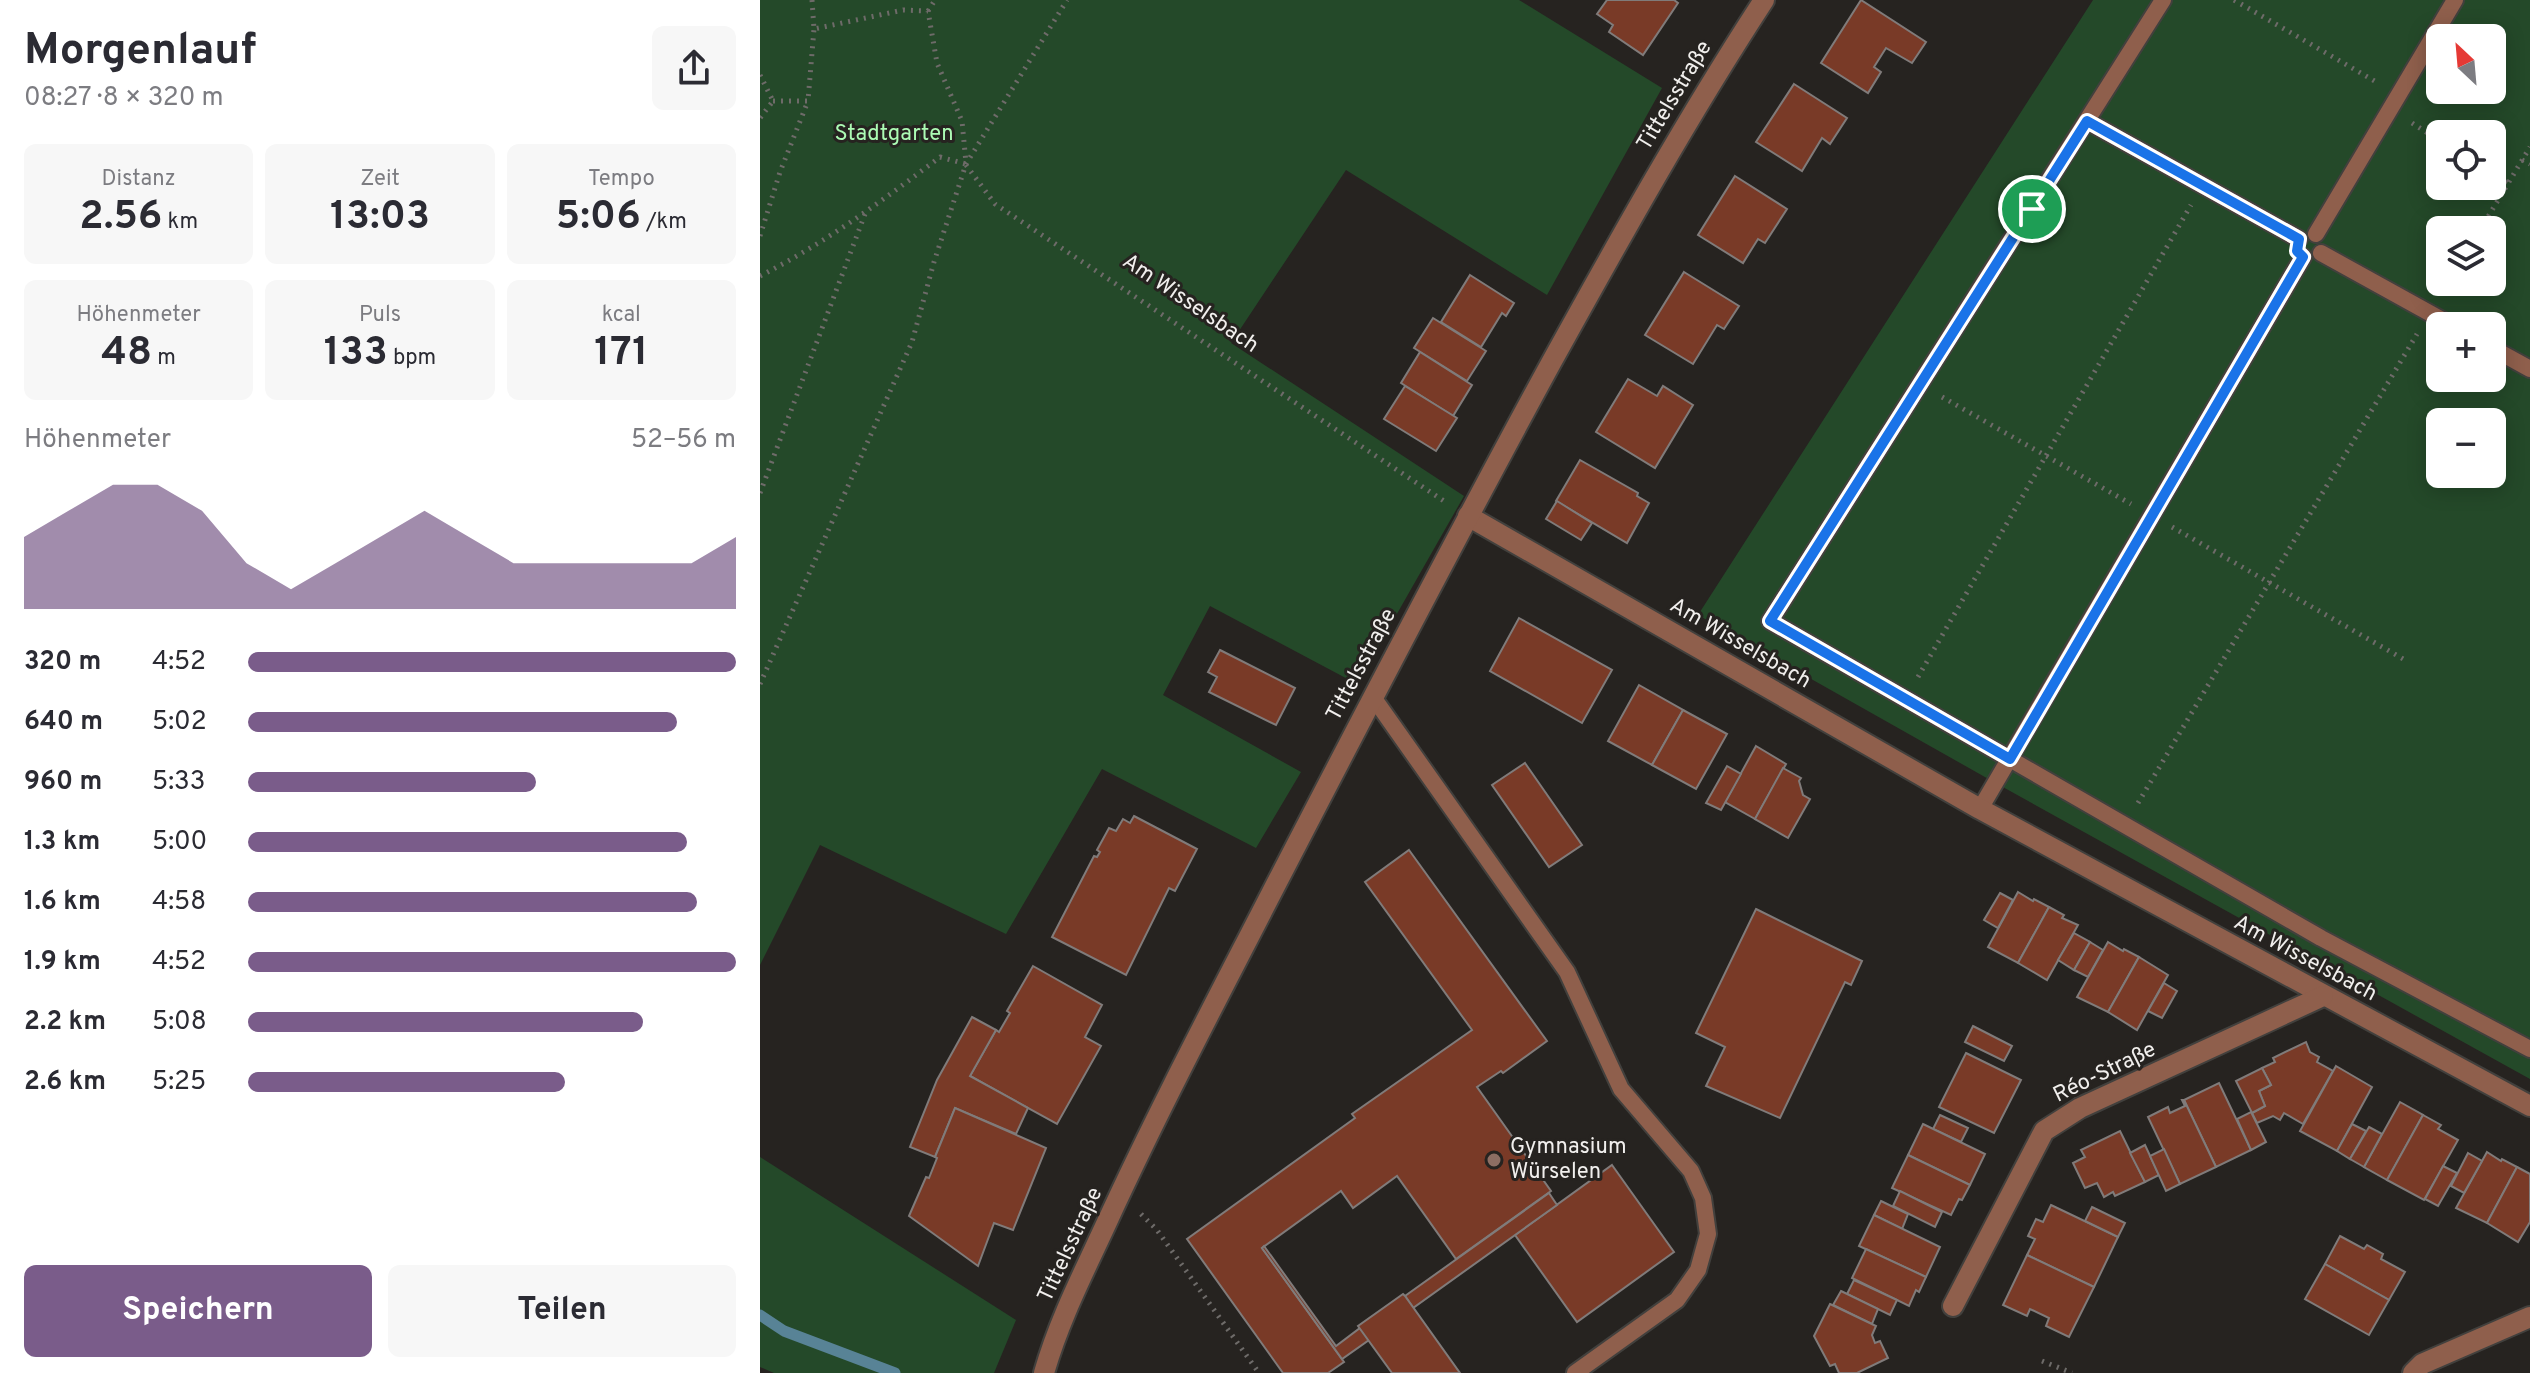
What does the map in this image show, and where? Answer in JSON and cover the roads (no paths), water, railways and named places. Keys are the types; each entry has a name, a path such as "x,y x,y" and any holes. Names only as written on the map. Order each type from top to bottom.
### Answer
{"street":[{"name":"Tittelsstraße","path":"1044,1373 1054,1338 1120,1194 1191,1049 1373,697 1633,215 1711,80 1764,0"},
{"name":"Am Wisselsbach","path":"1468,516 1980,809 2530,1106"},
{"name":"Réo-Straße","path":"1953,1306 2044,1131 2080,1108 2323,996"},
{"path":"2413,1373 2422,1364 2530,1317"}],"lane":[{"path":"2163,0 1770,621 2321,938 2530,1049"},
{"path":"2316,234 2455,0"},
{"path":"2087,121 2299,239"},
{"path":"2305,233 2316,234 2322,241 2321,253 2311,259 2303,257 2297,251 2299,239 2305,233"},
{"path":"2321,253 2428,312"},
{"path":"1980,809 2303,257"},
{"path":"2506,356 2530,369"},
{"path":"1373,697 1567,972 1621,1089 1691,1171 1703,1198 1708,1234 1698,1270 1677,1300 1575,1373"}],"waterway":[{"path":"760,1315 784,1331 895,1373"}],"place":[{"name":"Gymnasium Würselen","path":"1494,1160"}],"park label":[{"name":"Stadtgarten","path":"894,134"}]}
